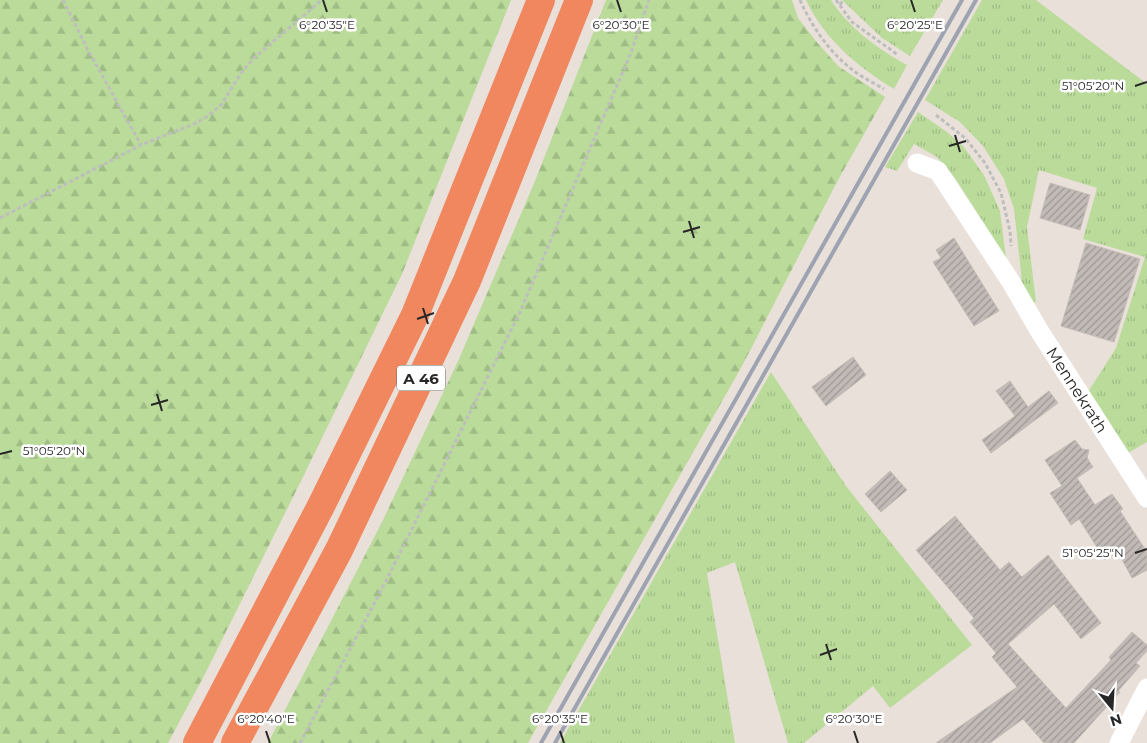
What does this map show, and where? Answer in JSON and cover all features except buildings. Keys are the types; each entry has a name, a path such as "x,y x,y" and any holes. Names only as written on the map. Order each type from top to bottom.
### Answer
{"highway":[{"name":"A 46","path":"198,743 316,515 415,315 541,0"},
{"name":"A 46","path":"235,743 339,550 467,281 579,0"}],"street":[{"name":"Mennekrath","path":"917,163 938,171 1011,282 1040,332 1147,498"},
{"path":"1119,743 1147,688"}],"path":[{"path":"63,0 88,50 142,145"},
{"path":"0,218 142,145 194,124 208,116 221,105 241,73 255,57 322,0"},
{"path":"300,743 386,581 520,312 630,55 649,0"},
{"path":"800,0 806,14 828,47 855,72 884,89"},
{"path":"836,0 852,22 898,55"},
{"path":"840,5 844,0"},
{"path":"936,116 965,138 985,163 1002,193 1010,231 1011,282"}],"green space":[{"path":"0,0 511,0 402,274 205,674 168,743 0,743"},
{"path":"606,0 792,0 798,18 838,66 885,97 838,180 742,366 528,743 268,743 383,520 459,359 535,181"},
{"path":"806,0 831,0 855,29 885,52 907,65 894,89 843,51 822,27"},
{"path":"842,0 943,0 910,56 882,38"},
{"path":"982,0 1036,0 1147,84 1147,442 1126,454 1088,392 1116,348 1145,257 1083,239 1097,188 1039,170 1027,227 1036,302 1031,304 1022,288 1014,209 1004,179 983,146 960,122 925,100"},
{"path":"918,112 947,132 963,146 984,175 1000,211 1006,258 955,178 937,157 914,144 897,171 885,167"},
{"path":"771,372 846,486 972,645 890,708 873,686 804,743 788,743 735,562 707,573 735,743 560,743"}],"railway":[{"path":"541,743 962,0"},
{"path":"555,743 976,0"}]}
